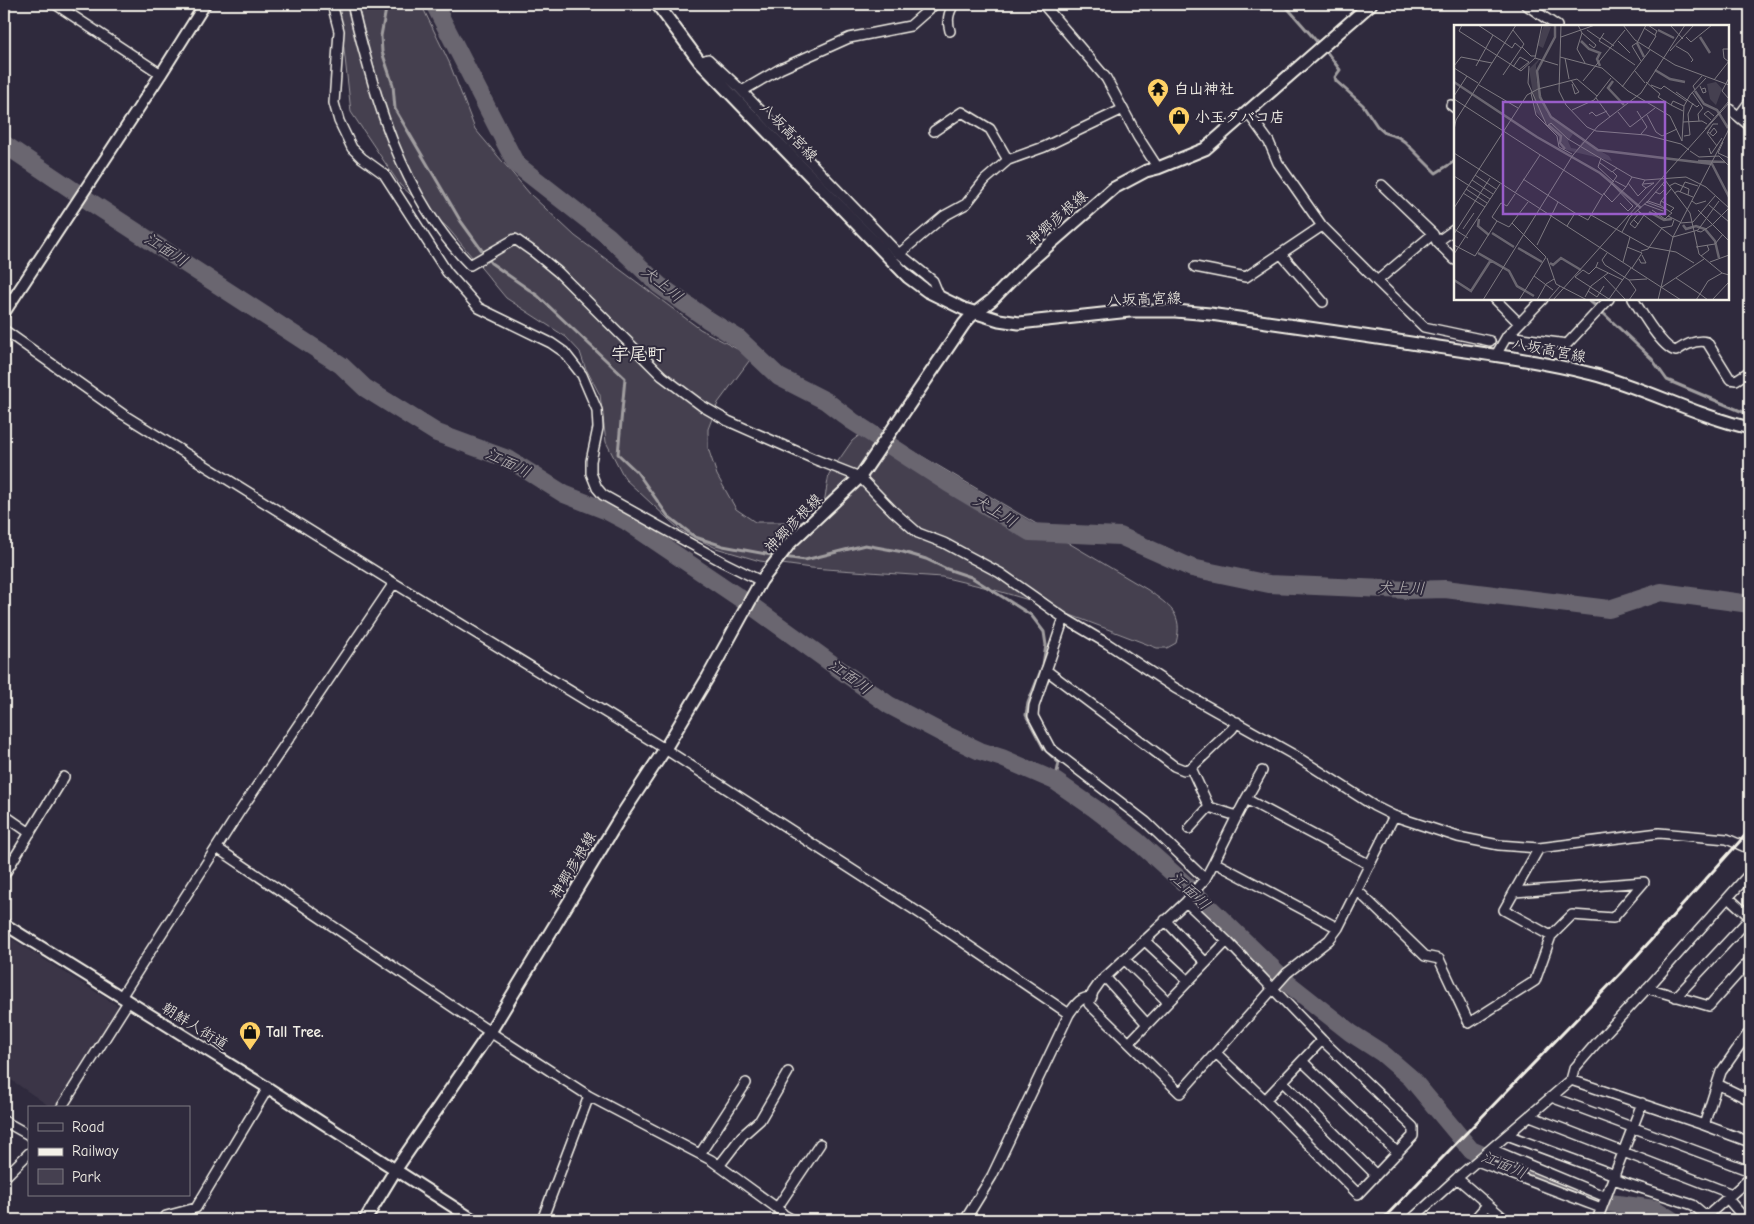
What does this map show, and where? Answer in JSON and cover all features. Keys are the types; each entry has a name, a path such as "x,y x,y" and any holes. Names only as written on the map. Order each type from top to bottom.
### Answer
{"main road":[{"name":"八坂高宮線","path":"657,4 700,62 908,277 940,298 964,310 999,320 1020,323 1130,312 1176,311 1210,314 1496,355 1552,364 1594,374 1750,428"},
{"name":"神郷彦根線","path":"365,1220 396,1169 490,1032 621,816 665,749 708,677 761,581 790,543 862,473 964,324 992,300 1027,264 1114,188 1139,174 1205,149 1371,4"}],"street":[{"path":"55,4 161,74"},
{"path":"4,313 205,4"},
{"path":"332,4 338,31 334,103 338,121 352,148 384,174 447,272 479,308 551,343 564,352 582,375 597,410 598,428 591,461 592,473 597,488 603,495 761,581"},
{"path":"352,4 366,63 397,152 435,224 454,249 470,265 515,239 558,272 662,376 702,406 728,421 814,460 862,473 893,511 918,534 944,543 1000,573 1064,618 1175,688 1294,755 1374,806 1394,816 1458,838 1500,845 1539,848 1659,833 1727,840 1750,849"},
{"path":"742,91 780,68 849,38 910,26 935,4"},
{"path":"950,31 948,14 954,4"},
{"path":"1043,4 1106,78 1158,168"},
{"path":"1525,4 1556,25"},
{"path":"700,62 708,59 742,91 899,254 933,281 940,298"},
{"path":"1740,116 1750,101"},
{"path":"899,254 944,216 966,204 985,180 1008,160 1044,148 1123,108"},
{"path":"1729,109 1750,126"},
{"path":"934,131 962,112 990,129 1008,160"},
{"path":"1248,113 1269,142 1278,163 1322,226 1424,327 1490,341"},
{"path":"1382,185 1454,259"},
{"path":"1195,267 1246,277 1322,226"},
{"path":"1377,281 1435,238 1454,229"},
{"path":"1282,254 1323,302"},
{"path":"1496,300 1520,323"},
{"path":"1496,355 1507,336 1542,300"},
{"path":"1507,336 1567,344 1608,300"},
{"path":"1634,300 1669,349 1676,351 1701,340 1707,342 1730,379 1736,380 1750,371"},
{"path":"4,330 124,415 665,749 932,922 1069,1014"},
{"path":"62,1106 124,999 216,848 394,583"},
{"path":"1064,618 1034,706 1033,716 1050,748 1146,822 1205,879"},
{"path":"1046,670 1174,766 1184,770 1191,768 1232,730 1237,722"},
{"path":"1191,768 1209,807 1237,816"},
{"path":"1262,771 1205,879 1188,899 1100,982 1089,1004 1130,1042 1180,1093 1287,973 1329,940 1338,928 1358,890 1394,816"},
{"path":"4,875 64,777"},
{"path":"1246,799 1370,865"},
{"path":"1189,829 1209,807"},
{"path":"4,815 30,833"},
{"path":"216,848 490,1032 589,1096 700,1154 777,1208 782,1218 793,1220"},
{"path":"1539,848 1504,910 1551,936"},
{"path":"1214,862 1338,928"},
{"path":"1416,1219 1457,1178 1571,1080 1574,1070 1599,1040 1750,873"},
{"path":"1358,890 1425,956 1439,959 1469,1023 1535,981 1551,936 1572,915 1613,918 1644,882 1514,892"},
{"path":"1676,997 1750,917 1729,898"},
{"path":"1188,899 1227,941 1276,986 1322,1040 1413,1127 1413,1136 1358,1194 1216,1053"},
{"path":"1165,920 1206,963"},
{"name":"朝鮮人街道","path":"4,924 268,1088 474,1220"},
{"path":"1144,940 1188,981"},
{"path":"1130,1042 1227,941"},
{"path":"1124,959 1168,1002"},
{"path":"1647,988 1709,1006 1750,960"},
{"path":"1105,977 1147,1024"},
{"path":"965,1220 992,1176 1069,1014 1084,997 1092,997"},
{"path":"1704,1125 1721,1072 1750,1033"},
{"path":"1265,1100 1322,1040"},
{"path":"1302,1061 1398,1153"},
{"path":"719,1166 742,1136 760,1120 788,1072"},
{"path":"1571,1080 1642,1103 1750,1142"},
{"path":"1283,1082 1376,1175"},
{"path":"700,1154 746,1083"},
{"path":"1717,1084 1750,1100"},
{"path":"163,1220 166,1216 196,1208 268,1088"},
{"path":"542,1220 589,1096"},
{"path":"1551,1097 1750,1171"},
{"path":"1597,1220 1642,1103"},
{"path":"1530,1116 1730,1196 1746,1220"},
{"path":"4,1120 28,1134"},
{"path":"1507,1135 1614,1177 1693,1205 1709,1218 1730,1196 1749,1182"},
{"path":"777,1208 820,1144"},
{"path":"1491,1149 1606,1197"},
{"path":"4,1178 28,1154"},
{"path":"1477,1161 1601,1208"},
{"path":"1457,1178 1506,1220"},
{"path":"1474,1220 1487,1205"}],"shaded area":[{"path":"4,934 121,1008 59,1106 49,1106 4,1075"}],"green space":[{"path":"339,4 421,4 449,62 475,129 530,194 575,236 700,329 752,357 718,403 708,429 708,448 717,475 736,509 755,522 801,522 819,513 824,503 829,474 852,441 871,426 1148,590 1173,611 1178,624 1176,643 1167,648 1157,648 1039,603 942,577 811,568 760,561 716,548 680,530 625,479 606,442 600,395 585,367 580,352 566,337 506,298 448,228 400,185 351,112"}],"waterway":[{"path":"384,4 386,9 381,36 382,52 393,85 395,109 460,220 491,263 538,296 625,378 618,454 637,472 668,516 695,537 723,546 777,556"},
{"name":"犬上川","path":"434,4 516,164 608,236 659,285 739,339 779,377 826,401 852,421 948,483 1030,532 1120,536 1192,568 1269,584 1408,590 1445,589 1609,609 1661,592 1750,604"},
{"path":"1284,4 1319,44"},
{"path":"1326,51 1340,70 1335,77 1336,81 1363,105 1377,126 1385,133 1398,137 1405,142 1436,173 1454,162"},
{"name":"江面川","path":"4,144 341,365 365,388 437,433 510,460 564,494 607,511 626,521 756,609 889,705 980,751 1002,758 1055,781 1137,841 1185,884 1289,984 1351,1033 1382,1053 1411,1078 1471,1150 1587,1200 1655,1209 1672,1220"},
{"path":"1588,300 1597,307"},
{"path":"1602,312 1652,359 1667,380 1750,415"},
{"path":"783,557 805,560 865,545 903,552 971,577 1031,615 1044,632 1046,645 1043,665 1028,703 1026,715 1044,749 1059,763 1055,781"}],"railway":[{"path":"1382,1220 1625,969 1750,830"}],"place":[{"name":"白山神社","path":"1158,108"},
{"name":"小玉タバコ店","path":"1179,136"},
{"name":"Tall Tree.","path":"250,1051"}],"district":[{"name":"宇尾町","path":"638,354"}]}
